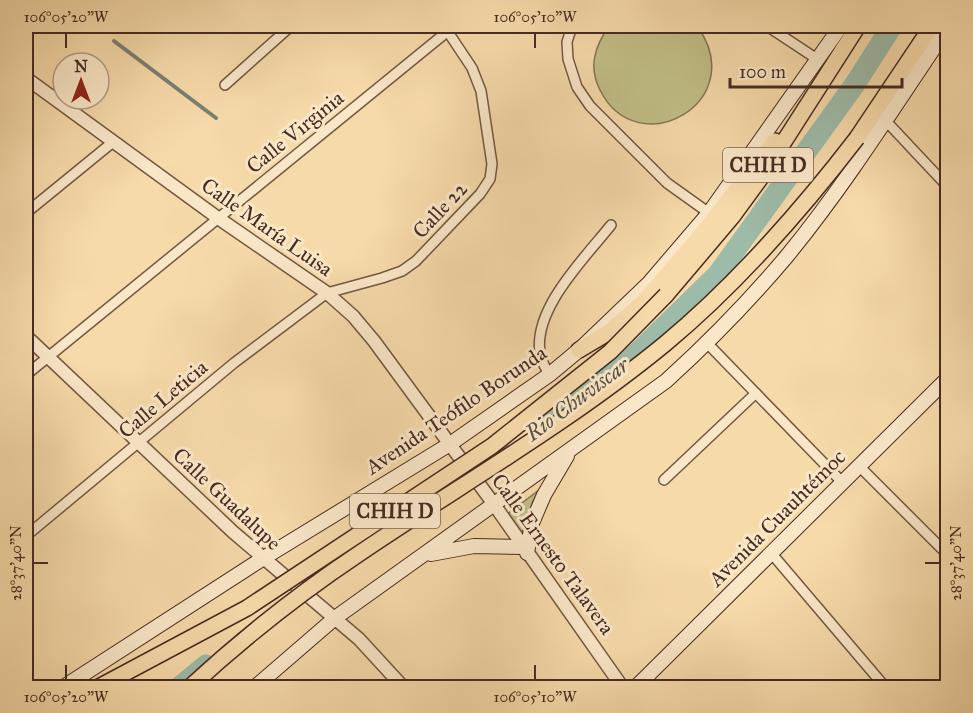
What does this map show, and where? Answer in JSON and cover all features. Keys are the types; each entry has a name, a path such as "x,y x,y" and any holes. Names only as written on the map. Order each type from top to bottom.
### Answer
{"main road":[{"name":"Avenida Teófilo Borunda","path":"62,687 262,559 450,445 549,375 579,350 648,283 709,213 841,26"},
{"name":"Avenida Teófilo Borunda","path":"97,687 247,608 294,578 492,446 586,371 634,329 732,217 762,176 858,26"},
{"name":"CHIH D","path":"189,687 315,585 359,553 553,426 666,343 723,292 811,198 857,138 932,26"},
{"path":"254,687 335,618 493,503 570,452 666,381 707,343 787,256 886,121 948,27"},
{"path":"579,350 616,327 670,272 774,141 793,125"},
{"name":"Avenida Cuauhtémoc","path":"635,687 948,378"},
{"path":"423,555 474,546 525,550 532,523 544,495 570,452"}],"street":[{"path":"225,85 291,26"},
{"path":"572,26 567,42 568,59 577,87 590,106 668,183 709,213"},
{"path":"768,26 818,59"},
{"name":"Calle Virginia","path":"26,375 446,28"},
{"name":"Calle 22","path":"327,293 402,271 416,261 480,194 490,179 492,164 481,91 472,68 446,28"},
{"name":"Calle María Luisa","path":"26,78 218,218 327,293 353,316 374,341 450,445"},
{"path":"886,121 948,187"},
{"path":"26,213 113,142"},
{"path":"549,375 541,357 541,334 548,313 558,292 611,225"},
{"name":"Calle Leticia","path":"26,536 234,363 327,293"},
{"name":"Calle Guadalupe","path":"26,336 262,559 359,639 404,687"},
{"path":"707,343 842,482"},
{"path":"937,388 948,399"},
{"path":"664,480 756,393"},
{"name":"Calle Ernesto Talavera","path":"450,445 623,687"},
{"path":"858,466 948,555"},
{"path":"772,554 886,687"}],"shaded area":[{"path":"609,26 697,26 710,53 710,78 700,99 683,115 662,123 639,123 617,112 600,90 594,73 597,49"},
{"path":"539,490 533,501 522,533 506,515"}],"waterway":[{"name":"Rio Chuviscar","path":"552,420 637,353 718,274 855,84 892,26"},
{"path":"114,41 216,118"},
{"name":"Rio Chuviscar","path":"178,688 206,665"}]}
